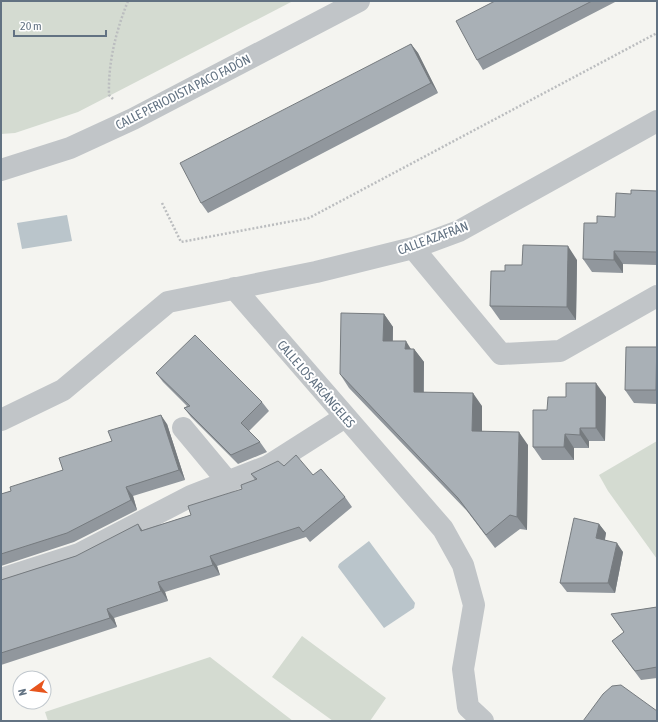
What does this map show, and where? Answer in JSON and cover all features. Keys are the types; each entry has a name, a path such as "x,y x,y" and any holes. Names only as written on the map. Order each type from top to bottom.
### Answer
{"street":[{"name":"CALLE PERIODISTA PACO FADÓN","path":"1,170 70,148 133,119 359,1"},
{"name":"CALLE AZAFRÁN","path":"234,288 316,272 413,248 459,231 657,121"},
{"path":"413,248 501,354 560,351 657,296"},
{"path":"1,420 63,390 168,302 234,288"},
{"name":"CALLE LOS ARCÁNGELES","path":"234,288 443,530 463,565 474,605 463,669 468,707 483,721"},
{"path":"1,579 79,554 191,496 268,466 345,416"},
{"path":"183,428 228,482"}],"path":[{"path":"128,1 117,28 109,82 110,95 133,119"},
{"path":"162,203 181,242 309,218 657,33"}],"shaded area":[{"path":"1,1 293,1 78,112 15,133 1,134"},
{"path":"67,215 72,241 22,249 17,223"},
{"path":"657,441 657,559 608,491 599,475"},
{"path":"369,541 415,603 414,608 384,628 338,567 339,564"},
{"path":"302,636 386,698 370,721 333,721 272,677"},
{"path":"210,657 293,721 48,721 45,712"}],"building":[{"path":"495,1 592,1 477,60 456,21"},
{"path":"411,44 431,83 201,203 180,163"},
{"path":"631,190 657,191 657,252 614,251 614,260 583,259 584,223 597,223 597,216 615,217 616,193 631,194"},
{"path":"523,245 568,246 567,307 490,306 491,271 505,271 505,265 522,265"},
{"path":"341,313 384,314 383,341 406,341 405,349 414,349 414,392 473,393 472,431 519,432 517,517 510,515 486,535 458,498 340,374"},
{"path":"195,335 262,402 241,423 260,442 231,455 184,408 190,406 156,373"},
{"path":"626,347 657,347 656,390 625,390"},
{"path":"566,383 596,383 596,428 580,428 580,435 565,434 564,447 533,447 533,410 547,410 548,397 566,397"},
{"path":"161,415 179,470 126,487 131,500 67,533 1,554 1,494 11,491 10,487 63,470 59,458 112,441 108,431"},
{"path":"296,455 313,475 321,469 345,497 303,532 299,527 210,556 213,565 158,582 161,591 107,609 110,618 1,653 1,580 76,556 138,524 141,531 191,515 188,506 242,489 241,485 257,479 251,474 278,461 284,466"},
{"path":"574,518 599,524 596,538 617,543 608,583 560,583"},
{"path":"657,607 657,667 635,671 612,641 624,632 611,614"},
{"path":"621,685 657,711 657,721 583,721 603,694 612,686"}]}
